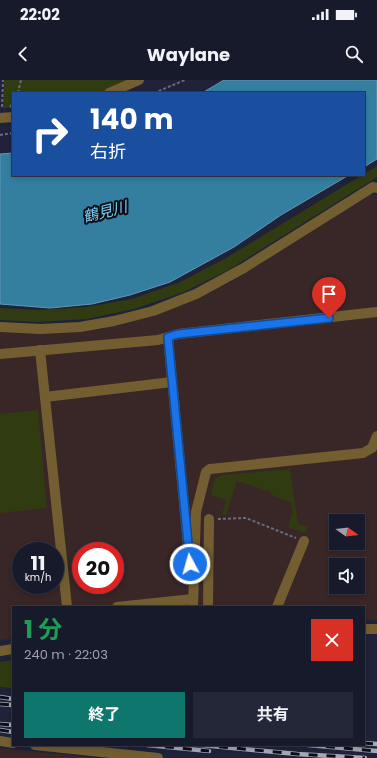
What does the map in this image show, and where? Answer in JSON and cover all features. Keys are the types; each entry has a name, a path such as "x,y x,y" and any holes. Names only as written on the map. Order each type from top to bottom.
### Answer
{"street":[{"path":"111,92 139,80"},
{"path":"1,114 12,117"},
{"path":"0,327 41,329 80,327 114,321 153,311 196,294 244,268 375,188"},
{"path":"0,354 158,340 178,334 377,312"},
{"path":"168,337 193,600"},
{"path":"40,350 67,606"},
{"path":"45,397 172,382"},
{"path":"193,600 196,512 206,472 210,469 363,453 372,448 377,436"},
{"path":"208,606 209,519"},
{"path":"277,606 304,541"},
{"path":"128,606 193,600"},
{"path":"365,629 377,629"},
{"path":"0,650 12,649"},
{"path":"0,741 12,743"},
{"path":"44,746 158,758"}],"path":[{"path":"1,114 3,80"},
{"path":"18,92 21,80"},
{"path":"156,92 185,80"},
{"path":"0,135 12,133"},
{"path":"209,519 246,518 304,541"}],"shaded area":[{"path":"370,195 377,195 377,620 365,621 365,606 12,606 12,639 0,640 0,332 71,332 101,329 129,322 185,304 241,276"},
{"path":"0,748 98,758 0,758"}],"green space":[{"path":"4,80 130,80 100,92 12,92 12,108 3,108"},
{"path":"377,166 377,177 230,269 184,292 134,309 87,319 37,322 0,320 0,308 38,310 86,307 132,299 180,282 226,258 360,176 365,176 365,173"},
{"path":"38,410 47,508 0,513 0,414"},
{"path":"290,469 298,524 308,526 306,533 288,527 292,513 291,503 271,495 271,492 237,481 226,515 222,515 226,500 211,495 213,483 217,477 223,475"},
{"path":"12,660 12,688 0,687 0,662"}],"water":[{"path":"224,80 377,80 377,159 365,166 365,92 204,92"},
{"name":"鶴見川","path":"12,153 12,176 347,176 281,215 234,247 170,282 130,295 92,304 50,308 0,304 0,154"}],"railway":[{"path":"0,697 12,699"},
{"path":"0,704 12,705"},
{"path":"0,724 12,725"},
{"path":"0,730 12,732"},
{"path":"365,743 377,744"},
{"path":"157,746 209,751"},
{"path":"212,746 297,754 365,758"},
{"path":"320,746 377,751"}],"route":[{"path":"190,564 168,337 178,334 329,318"}]}
